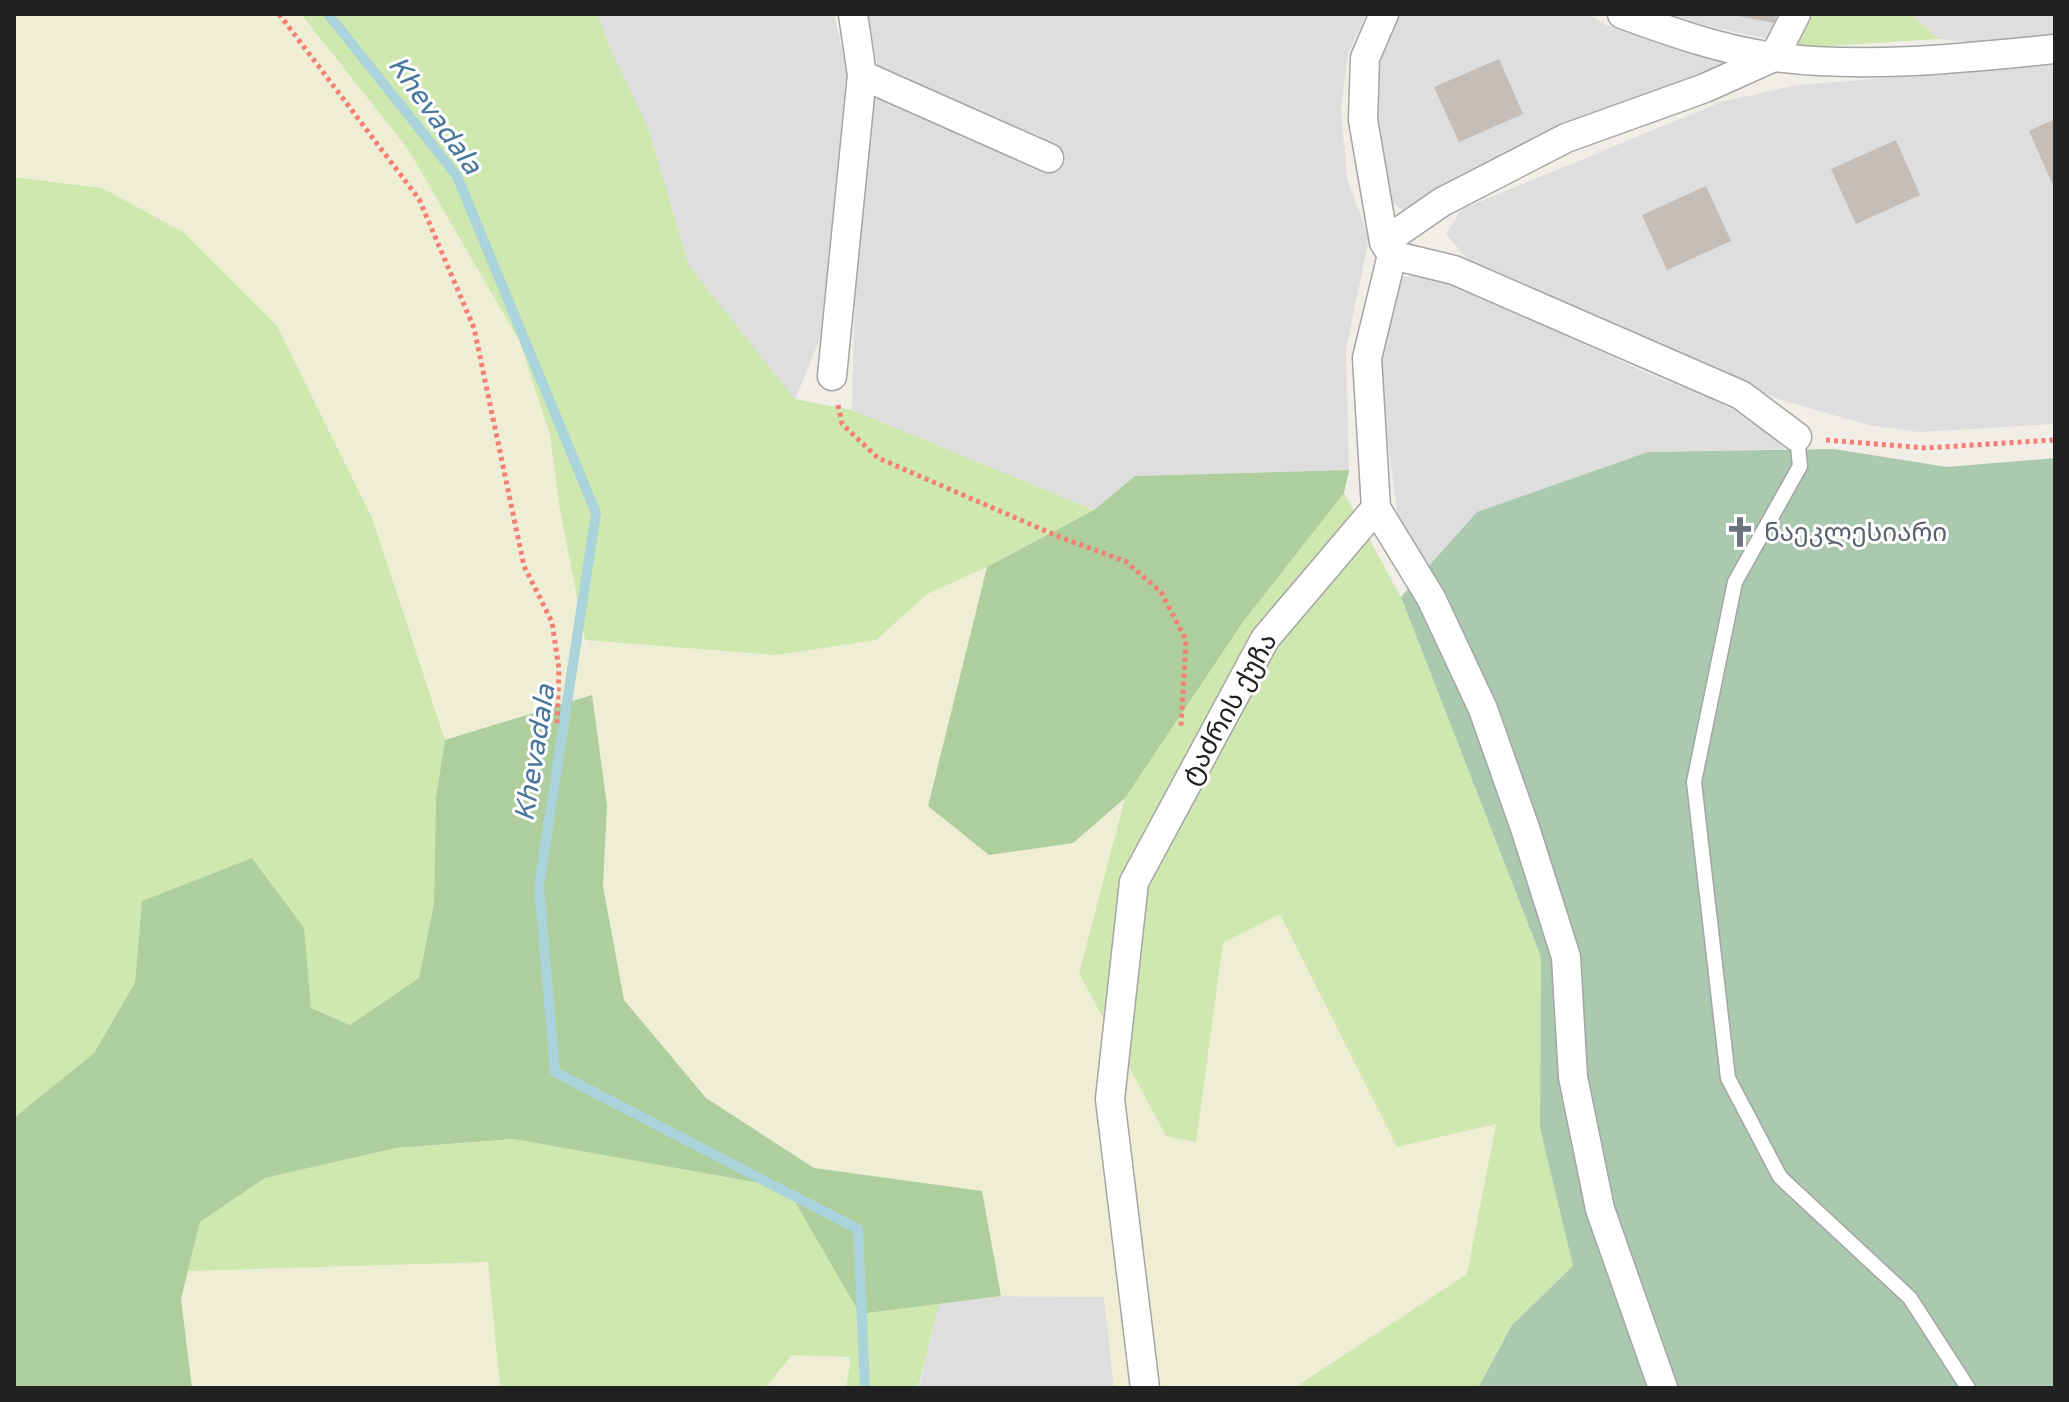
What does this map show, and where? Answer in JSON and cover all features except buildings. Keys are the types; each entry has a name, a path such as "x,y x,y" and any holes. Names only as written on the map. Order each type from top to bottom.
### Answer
{"street":[{"path":"832,376 862,75 853,14"},
{"path":"1384,14 1365,58 1363,120 1388,249 1367,358 1376,508 1431,598 1483,709 1525,828 1566,957 1573,1077 1600,1209 1663,1388"},
{"path":"1622,14 1681,36 1774,57 1875,62 2055,49"},
{"path":"1388,249 1442,202 1566,138 1705,88 1774,57 1796,14"},
{"path":"862,75 1049,158"},
{"path":"1388,249 1454,270 1741,395 1797,437"},
{"name":"ტაძრის ქუჩა","path":"1145,1388 1110,1099 1134,882 1265,639 1376,508"}],"lane":[{"path":"1797,437 1800,466 1735,582 1694,782 1728,1078 1780,1177 1910,1298 1968,1388"}],"path":[{"path":"279,14 419,199 474,328 524,566 552,622 559,669 557,724"},
{"path":"832,376 842,424 878,458 1125,561 1161,592 1186,640 1181,729"},
{"path":"1797,437 1926,448 2055,440"}],"shaded area":[{"path":"598,14 834,14 847,71 841,148 820,338 795,400 689,266 648,127 611,51"},
{"path":"867,14 1366,14 1348,54 1341,109 1347,179 1369,238 1346,350 1349,470 1135,476 1094,510 852,410 855,294 870,93 1036,165 1048,142 878,67"},
{"path":"1400,14 1588,14 1606,25 1731,62 1558,127 1405,212 1392,202 1374,96 1383,49"},
{"path":"1654,14 1785,14 1772,40"},
{"path":"1911,14 2055,14 2055,36 1978,43 1939,39"},
{"path":"2055,65 2055,424 1919,432 1868,425 1781,400 1469,261 1446,234 1462,209 1721,102 1797,85"},
{"path":"1424,275 1477,294 1647,373 1710,398 1764,425 1784,449 1648,452 1477,512 1425,570 1398,518 1378,366 1400,277"},
{"path":"1001,1296 1104,1297 1114,1388 919,1388 939,1304"}],"green space":[{"path":"14,14 301,14 408,149 520,342 550,435 587,667 585,640 776,655 875,640 927,594 987,567 928,806 1073,843 1125,798 1079,972 1167,1136 1196,1141 1223,943 1280,914 1397,1147 1496,1123 1467,1274 1294,1388 1114,1388 1104,1297 1001,1296 981,1191 814,1168 706,1098 624,1000 603,886 607,805 592,695 445,740 372,518 277,326 102,188 14,177"},
{"path":"301,14 598,14 611,51 648,127 689,266 795,399 852,410 1094,510 987,567 927,594 876,640 776,655 585,640 559,504 550,435 520,342 408,149"},
{"path":"1813,14 1911,14 1939,39 1795,48"},
{"path":"14,177 102,188 183,232 277,326 372,518 445,740 436,797 434,903 419,978 350,1025 311,1008 303,928 252,858 142,901 135,983 94,1053 14,1118"},
{"path":"1834,449 1947,467 2055,458 2055,1388 1478,1388 1512,1325 1573,1266 1540,1128 1541,957 1401,597 1477,512 1648,452"},
{"path":"1349,470 1344,493 1243,622 1125,798 1073,843 989,855 928,806 987,567 1094,510 1135,476"},
{"path":"1344,493 1401,597 1541,957 1540,1128 1573,1266 1512,1325 1478,1388 1294,1388 1467,1274 1496,1124 1397,1147 1280,914 1223,943 1196,1142 1166,1136 1079,973 1125,798 1243,622"},
{"path":"592,695 607,805 603,886 624,1000 706,1098 814,1168 982,1191 1001,1296 860,1314 787,1188 514,1139 396,1148 265,1178 200,1222 181,1299 192,1388 14,1388 14,1118 94,1053 135,983 142,901 252,858 304,928 311,1008 350,1025 419,978 434,903 436,797 445,740"},
{"path":"515,1139 788,1188 860,1314 939,1304 918,1388 846,1388 851,1357 792,1355 765,1388 500,1388 488,1262 188,1271 200,1222 265,1178 396,1148"},
{"path":"489,1262 500,1388 192,1388 181,1299 188,1271"},
{"path":"792,1355 852,1357 846,1388 765,1388"}],"waterway":[{"name":"Khevadala","path":"328,14 457,176 596,513 539,886 555,1072 858,1229 865,1388"}],"place":[{"name":"ნაეკლესიარი","path":"1740,532"}]}
